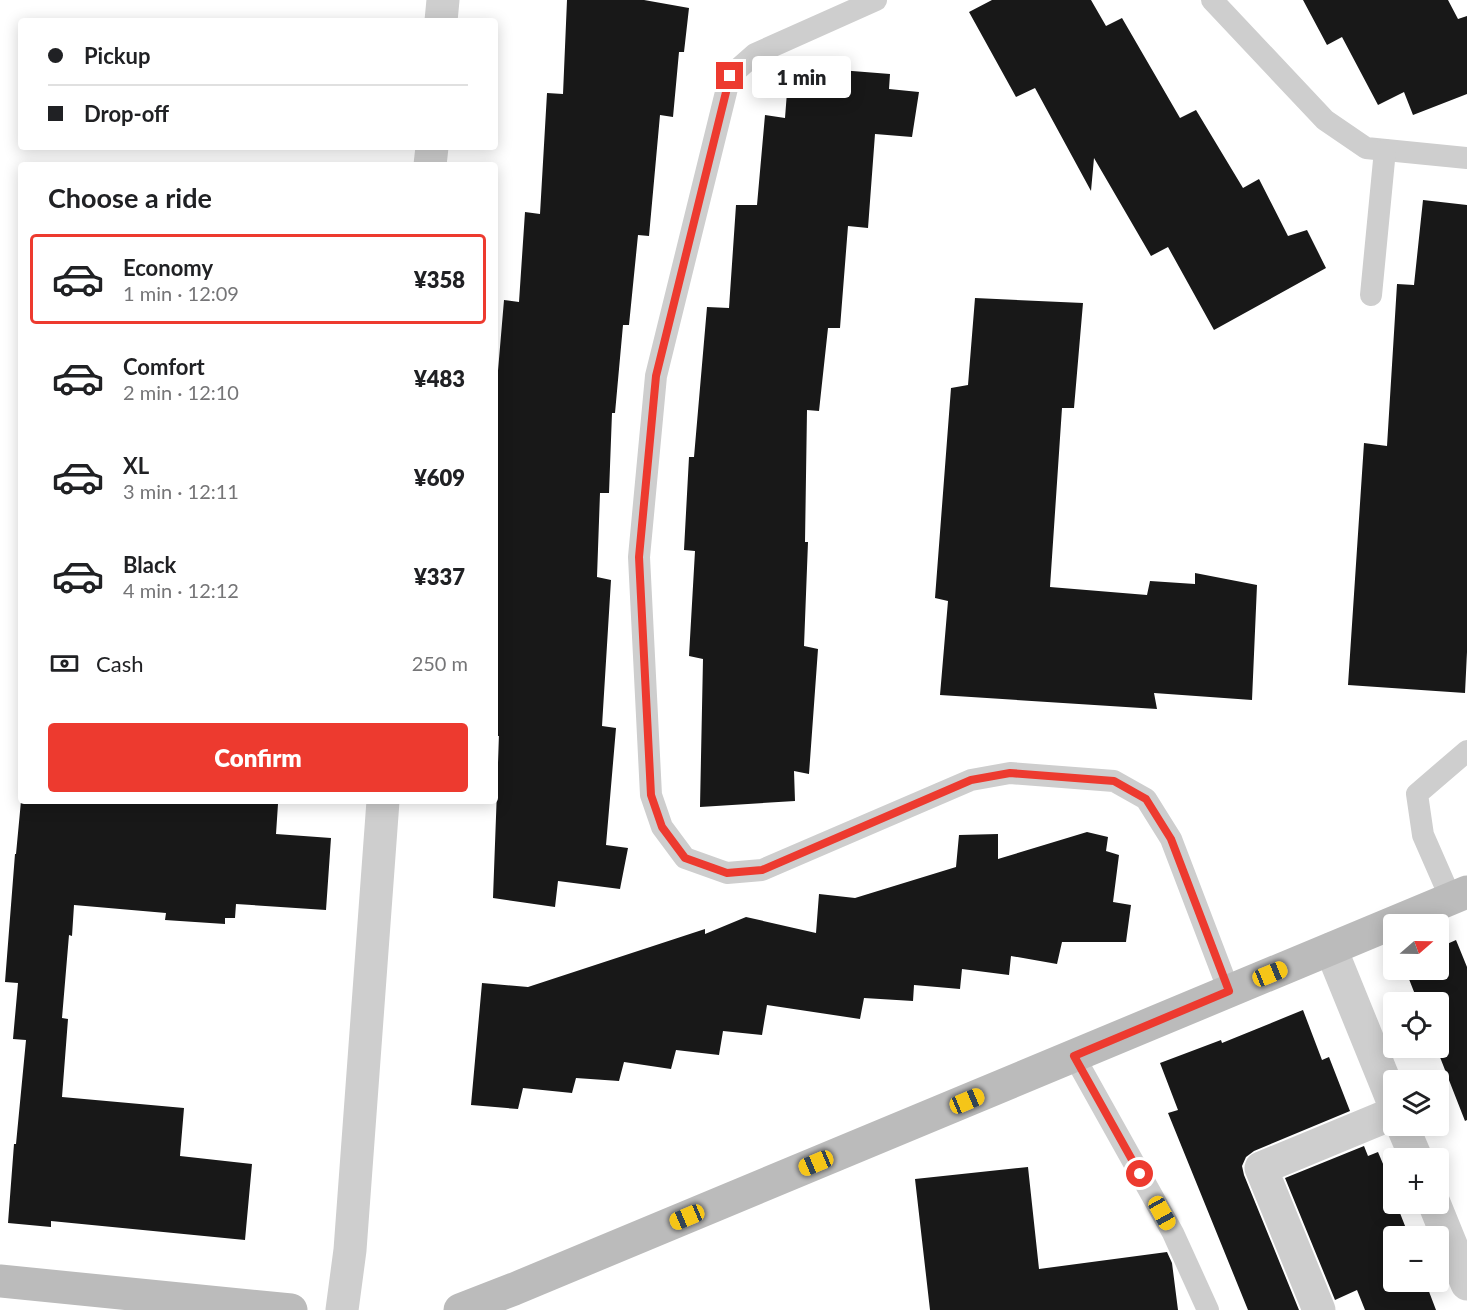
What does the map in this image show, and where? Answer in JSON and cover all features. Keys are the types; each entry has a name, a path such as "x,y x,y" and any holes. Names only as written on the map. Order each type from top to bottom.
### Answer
{"street":[{"path":"441,18 442,0"},
{"path":"342,1310 350,1250 383,804"},
{"path":"460,1310 1459,896"},
{"path":"1331,949 1383,1077"},
{"path":"1319,1310 1261,1168 1383,1118"},
{"path":"1438,1214 1467,1284"},
{"path":"0,1281 291,1310"}],"lane":[{"path":"876,0 755,54 730,76 656,376 639,557 651,795 662,827 685,858 727,873 762,870 971,780 1010,773 1114,781 1146,799 1171,839 1229,991"},
{"path":"1212,0 1325,120 1366,148 1467,158"},
{"path":"1371,295 1385,150"},
{"path":"1459,896 1423,835 1417,794 1467,751"},
{"path":"1074,1056 1173,1233 1208,1310"}],"building":[{"path":"567,0 644,0 689,8 684,52 679,52 673,117 660,115 649,236 638,235 629,325 623,325 615,413 612,413 609,493 600,493 597,577 611,580 602,726 616,728 606,845 628,848 620,889 558,881 555,907 493,898 499,736 498,371 504,300 519,302 525,212 540,214 547,93 563,94"},
{"path":"992,0 1091,0 1106,26 1122,18 1180,118 1196,110 1243,188 1259,179 1288,236 1307,230 1326,268 1214,330 1168,247 1151,256 1094,158 1091,191 1035,88 1016,97 969,12"},
{"path":"1303,0 1448,0 1458,19 1467,16 1467,94 1413,115 1404,92 1378,105 1342,37 1327,45"},
{"path":"789,66 890,74 889,89 919,92 912,137 875,134 868,228 848,226 840,328 828,328 819,411 807,410 805,542 808,542 804,646 818,649 809,774 794,771 795,801 700,807 703,659 689,656 695,551 684,550 689,457 694,457 707,307 729,308 736,205 757,205 765,115 785,118"},
{"path":"1423,200 1467,205 1467,652 1465,693 1348,685 1364,443 1387,446 1397,284 1414,285"},
{"path":"975,298 1083,303 1074,408 1062,408 1050,587 1147,595 1150,581 1195,584 1195,573 1257,585 1252,700 1154,693 1157,709 940,695 948,601 935,598 951,388 968,385"},
{"path":"21,804 278,804 276,834 331,838 326,910 236,904 235,918 225,918 225,924 165,920 166,913 74,905 72,936 69,935 62,1018 68,1019 62,1097 184,1108 180,1156 252,1164 245,1240 51,1221 51,1227 8,1223 26,1040 13,1039 18,983 5,982"},
{"path":"1087,832 1108,837 1106,851 1119,855 1113,902 1131,905 1126,942 1062,942 1057,964 1011,956 1009,975 962,969 960,989 914,985 913,1001 864,998 860,1019 767,1005 762,1035 723,1031 719,1055 676,1050 671,1069 624,1062 619,1081 576,1078 572,1093 523,1088 518,1109 471,1105 482,983 528,987 705,929 705,934 746,917 816,933 819,894 855,898 956,867 959,835 998,834 998,859"},
{"path":"1456,940 1467,967 1467,1120 1465,1121 1449,1080 1449,1070 1445,1070 1440,1058 1449,1058 1449,992 1414,992 1409,980 1449,980 1449,943"},
{"path":"1303,1010 1322,1060 1329,1057 1350,1111 1254,1151 1246,1157 1242,1166 1244,1175 1299,1310 1248,1310 1168,1113 1178,1110 1160,1063 1221,1040 1222,1043"},
{"path":"1364,1146 1368,1156 1378,1152 1383,1164 1383,1214 1400,1214 1405,1226 1383,1226 1383,1292 1429,1292 1436,1310 1365,1310 1357,1290 1335,1300 1285,1178"},
{"path":"1028,1167 1039,1269 1167,1252 1172,1263 1178,1310 930,1310 915,1179"}],"route":[{"path":"730,76 656,376 639,557 651,795 662,827 685,858 727,873 762,870 971,780 1010,773 1114,781 1146,799 1171,839 1229,991 1074,1056 1140,1174"}]}
